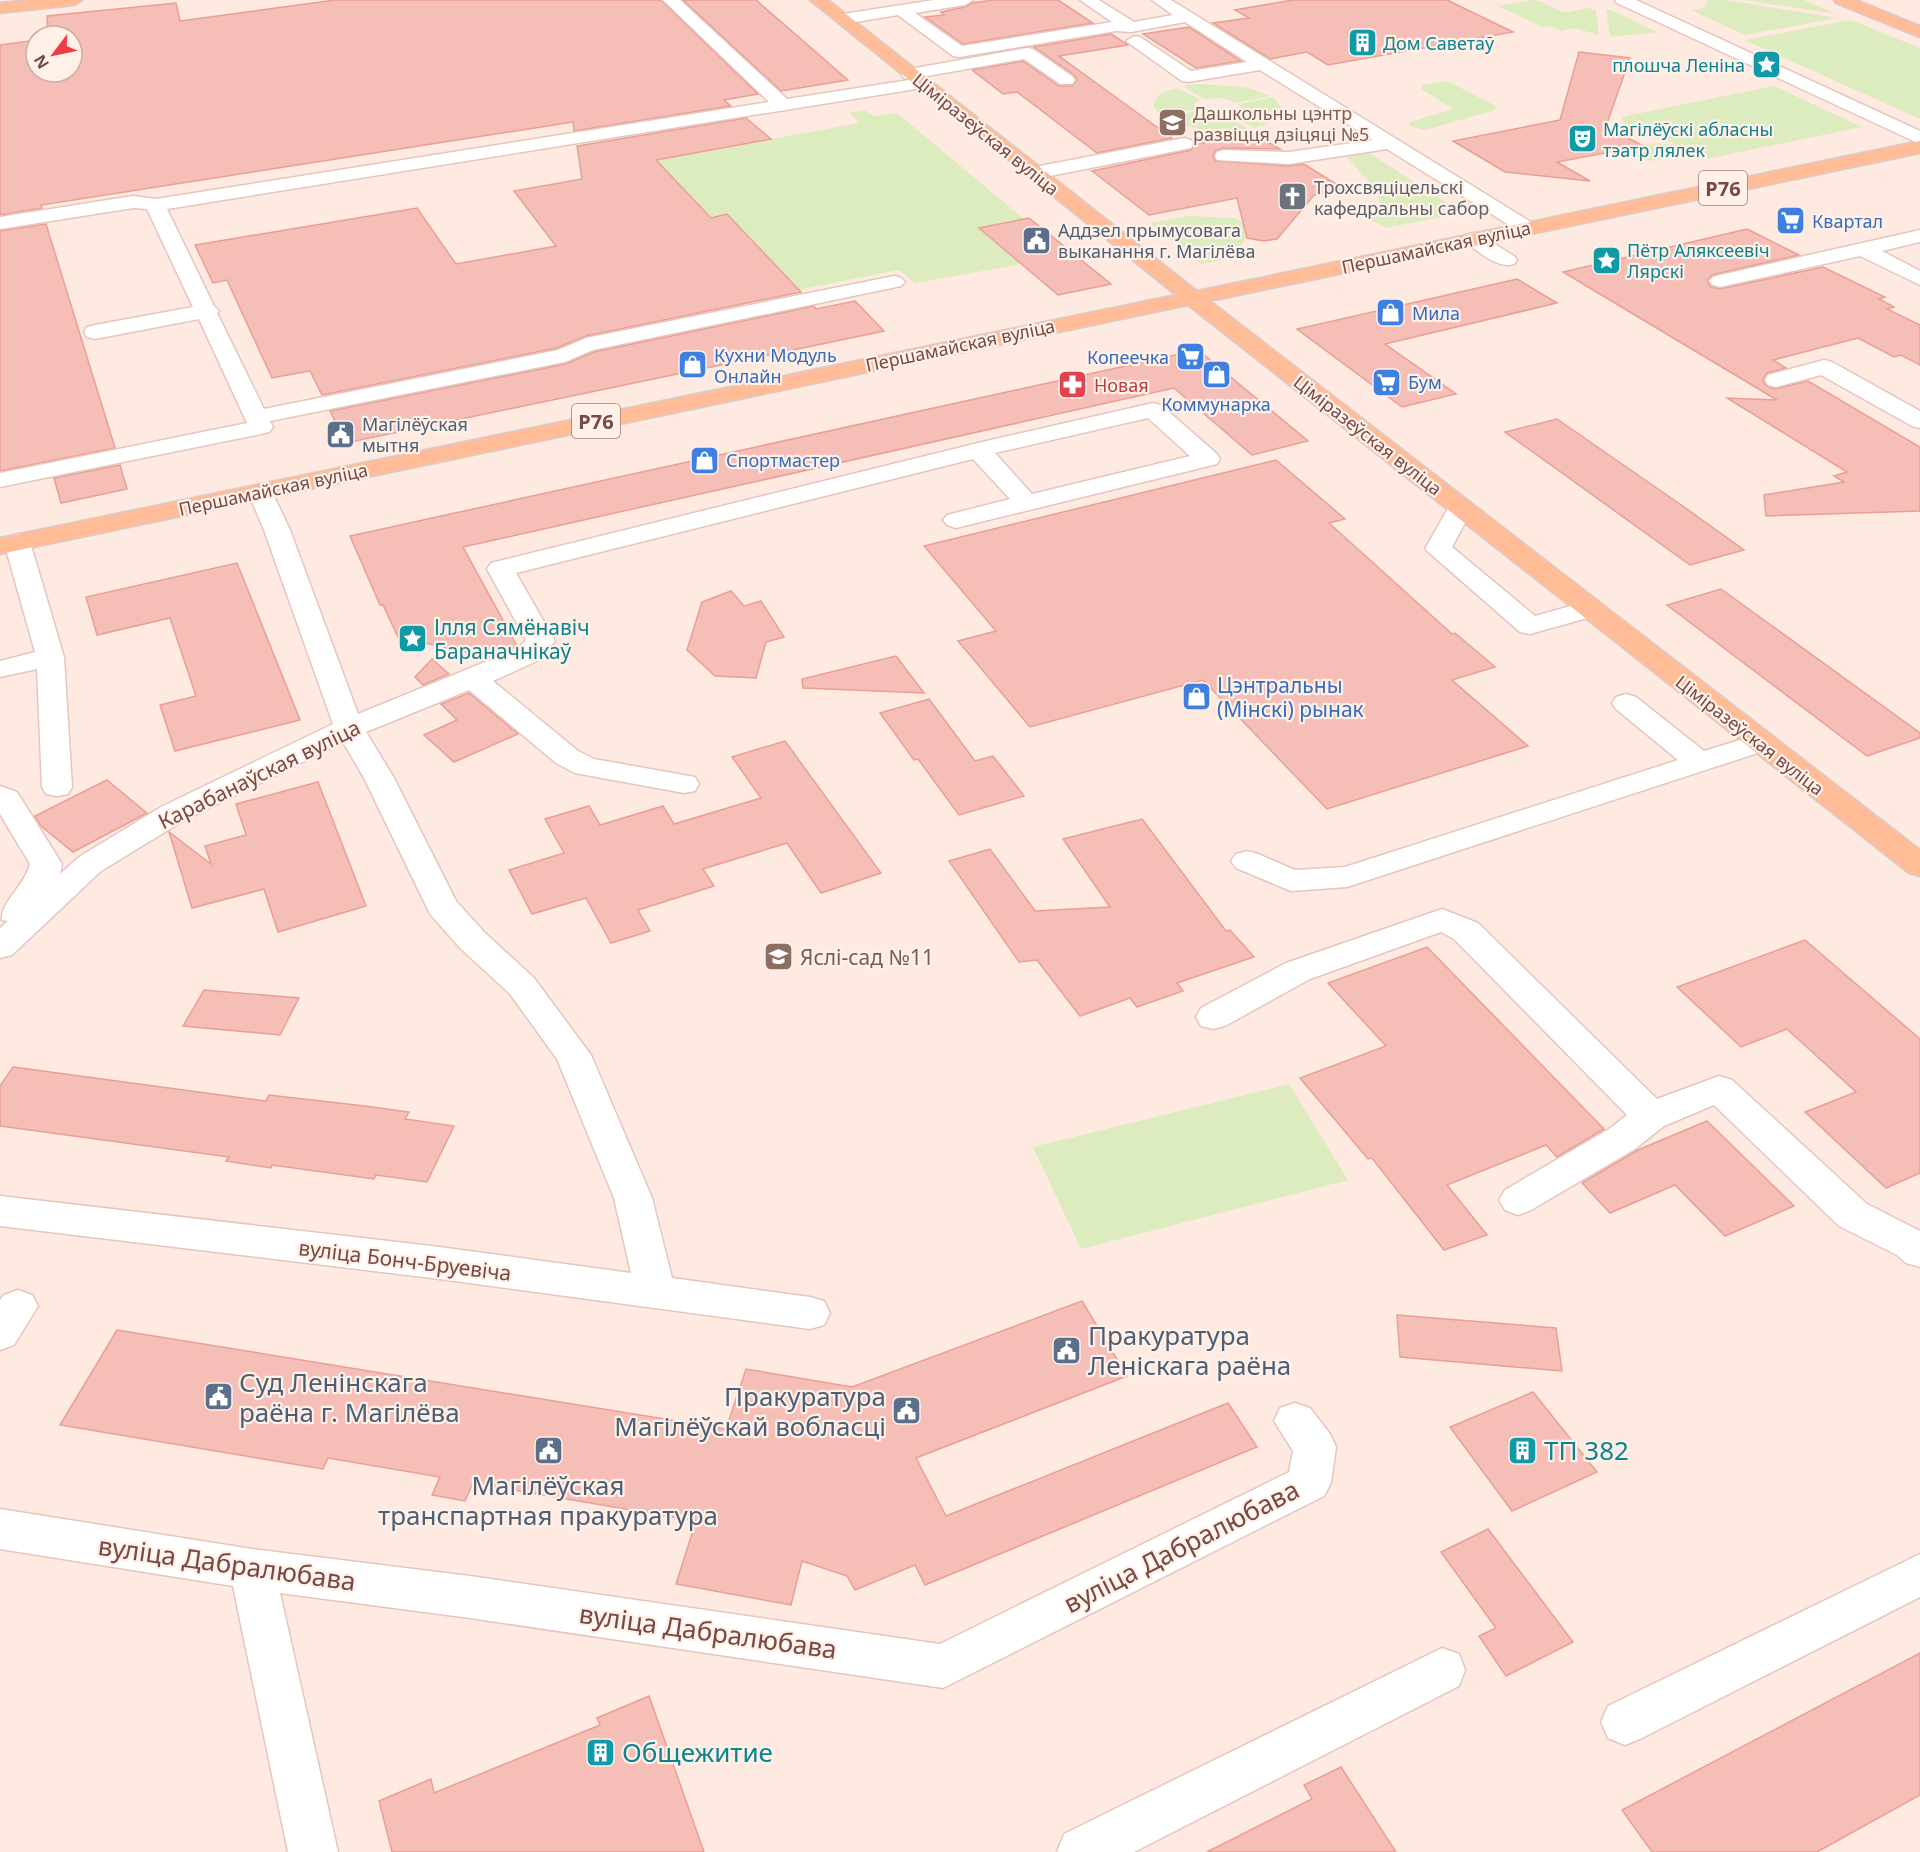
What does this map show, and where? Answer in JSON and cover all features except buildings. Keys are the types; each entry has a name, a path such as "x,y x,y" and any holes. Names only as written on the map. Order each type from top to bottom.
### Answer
{"main road":[{"path":"0,8 74,0"},
{"path":"1842,0 1920,32"},
{"path":"1873,0 1920,19"},
{"name":"Ціміразеўская вуліца","path":"821,2 1191,297 1920,866"},
{"name":"Першамайская вуліца","path":"9,544 1920,147"}],"street":[{"path":"671,0 783,105"},
{"path":"843,19 965,0"},
{"path":"1088,0 1188,77 1263,64"},
{"path":"1160,0 1527,228"},
{"path":"1623,0 1920,138"},
{"path":"821,2 850,1"},
{"path":"901,10 959,52 1116,26 1133,34 1188,17"},
{"path":"0,223 133,202 156,205 783,105 1027,53 1066,80"},
{"path":"1224,156 1289,158 1391,143"},
{"path":"1035,173 1184,144"},
{"path":"0,480 261,427 156,205"},
{"path":"1720,281 1920,236"},
{"path":"1473,239 1508,260"},
{"path":"1863,249 1920,279"},
{"path":"257,417 566,355 586,345 894,282"},
{"path":"95,332 208,311"},
{"path":"1776,380 1824,367 1920,422"},
{"path":"956,520 1027,503 1208,459 1153,410 978,450 1027,503"},
{"name":"Карабанаўская вуліца","path":"0,947 90,864 172,814 350,728 527,655 541,641 500,569 978,450"},
{"path":"260,492 277,530 350,728 379,778 442,906 472,940 522,986 573,1055 633,1198 655,1292"},
{"path":"1460,508 1438,549 1530,626 1588,609"},
{"path":"9,544 50,657 57,787"},
{"path":"0,669 50,657"},
{"path":"473,679 567,757 586,767 684,784"},
{"path":"1626,703 1699,762"},
{"path":"1247,861 1291,881 1347,877 1760,743"},
{"path":"0,795 6,799 46,864 43,878 0,927"},
{"path":"1213,1017 1298,971 1442,920 1466,931 1651,1116"},
{"path":"1518,1200 1622,1140 1651,1116 1719,1089 1853,1215 1911,1244 1920,1252"},
{"name":"вуліца Бонч-Бруевіча","path":"0,1211 420,1260 810,1314"},
{"name":"вуліца Дабралюбава","path":"0,1529 252,1569 470,1597 944,1665 1309,1483 1315,1447 1295,1421"},
{"path":"252,1569 313,1852"},
{"path":"1625,1722 1920,1574"},
{"path":"1082,1852 1442,1670"}],"green space":[{"path":"1533,0 1566,12 1585,8 1596,10 1599,35 1574,28 1561,31 1551,26 1542,27 1498,6"},
{"path":"1707,0 1725,0 1837,18 1745,35 1691,10 1704,8"},
{"path":"1744,0 1804,0 1837,14"},
{"path":"1606,10 1611,10 1657,32 1610,37"},
{"path":"1851,20 1920,48 1920,119 1744,40"},
{"path":"1447,81 1496,106 1495,110 1425,130 1410,126 1409,123 1413,121 1453,109 1421,89 1423,85"},
{"path":"1198,84 1246,87 1271,96 1237,103 1222,98 1204,99 1183,86"},
{"path":"1774,86 1862,127 1706,159 1690,151 1650,161 1626,149 1657,143 1679,146 1670,141 1656,139 1624,123 1621,117"},
{"path":"1178,88 1200,100 1194,104 1196,109 1161,116 1153,106 1154,102 1162,93"},
{"path":"1273,97 1282,108 1281,114 1266,124 1254,128 1231,114 1241,109 1239,104"},
{"path":"865,110 873,116 897,113 1024,219 980,228 1022,264 915,283 899,270 799,290 728,214 711,217 656,160 859,123 850,113"},
{"path":"1197,111 1225,115 1248,129 1204,130 1163,118"},
{"path":"1364,150 1463,213 1385,228 1365,216 1372,213 1380,203 1375,190 1348,158 1349,154"},
{"path":"1189,216 1234,218 1254,228 1239,248 1247,255 1201,264 1150,223"},
{"path":"1289,1084 1348,1180 1081,1249 1033,1147"}],"place":[{"name":"Дом Саветаў","path":"1362,43"},
{"name":"плошча Леніна","path":"1766,65"},
{"name":"Дашкольны цэнтр развіцця дзіцяці №5","path":"1172,123"},
{"name":"Магілёўскі абласны тэатр лялек","path":"1582,139"},
{"name":"Трохсвяціцельскі кафедральны сабор","path":"1293,197"},
{"name":"Квартал","path":"1791,221"},
{"name":"Аддзел прымусовага выканання г. Магілёва","path":"1037,240"},
{"name":"Пётр Аляксеевіч Лярскі","path":"1606,260"},
{"name":"Мила","path":"1391,313"},
{"name":"Копеечка","path":"1190,357"},
{"name":"Кухни Модуль Онлайн","path":"693,365"},
{"name":"Коммунарка","path":"1216,375"},
{"name":"Бум","path":"1387,382"},
{"name":"Новая","path":"1073,385"},
{"name":"Магілёўская мытня","path":"341,434"},
{"name":"Спортмастер","path":"705,460"},
{"name":"Ілля Сямёнавіч Бараначнікаў","path":"413,639"},
{"name":"Цэнтральны (Мінскі) рынак","path":"1196,697"},
{"name":"Яслі-сад №11","path":"779,957"},
{"name":"Пракуратура Леніскага раёна","path":"1067,1350"},
{"name":"Суд Ленінскага раёна г. Магілёва","path":"218,1397"},
{"name":"Пракуратура Магілёўскай вобласці","path":"907,1411"},
{"name":"ТП 382","path":"1523,1450"},
{"name":"Магілёўская транспартная пракуратура","path":"548,1451"},
{"name":"Общежитие","path":"601,1752"}]}
